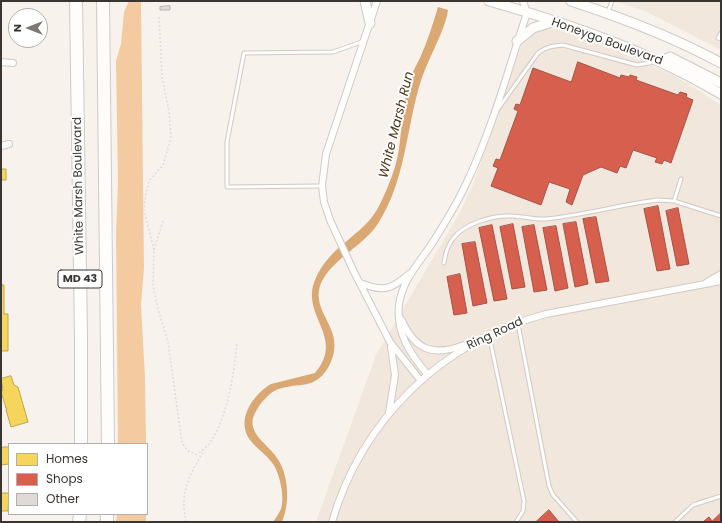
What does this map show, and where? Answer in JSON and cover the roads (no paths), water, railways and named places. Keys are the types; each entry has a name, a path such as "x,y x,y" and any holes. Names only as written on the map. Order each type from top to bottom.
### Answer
{"highway":[{"path":"69,1 78,114"},
{"name":"White Marsh Boulevard","path":"76,1 81,443"},
{"name":"MD 43","path":"103,1 108,443"},
{"path":"106,207 109,184 109,14 111,1"}],"main road":[{"path":"365,1 370,23"},
{"name":"Honeygo Boulevard","path":"489,1 619,44 660,61 721,94"},
{"path":"571,1 607,13 684,43 721,63"},
{"path":"517,41 529,30 552,22"},
{"path":"660,61 670,57 721,83"}],"street":[{"path":"377,1 326,154 322,186 324,202 354,272 390,342 400,357 421,381"},
{"path":"428,375 414,359 405,344 398,314 403,289 414,269 441,230 463,191 478,156 527,13 523,1"},
{"path":"1,62 13,63"},
{"path":"1,146 9,144"},
{"path":"360,283 378,289 384,289 399,282 414,269"},
{"path":"706,283 721,274"},
{"name":"Ring Road","path":"332,522 342,494 355,466 367,444 388,415 428,375 475,342 489,334 517,322 557,312 721,281"},
{"path":"398,314 412,339 427,349 445,351 475,342"},
{"path":"388,415 395,375 390,342"}],"lane":[{"path":"607,13 612,1"},
{"path":"720,39 721,33"},
{"path":"322,186 227,187 227,142 244,53 337,51 364,40"},
{"path":"492,118 529,63 545,48 562,45 637,65 660,61"},
{"path":"674,201 681,179"},
{"path":"444,263 446,253 452,239 466,228 483,220 512,216 544,220 657,200 682,203 721,216"},
{"path":"517,322 549,486 553,495 577,522"},
{"path":"489,334 524,501 523,511 516,522"},
{"path":"675,522 693,505 721,496"}],"water label":[{"name":"White Marsh Run","path":"397,125"}]}
